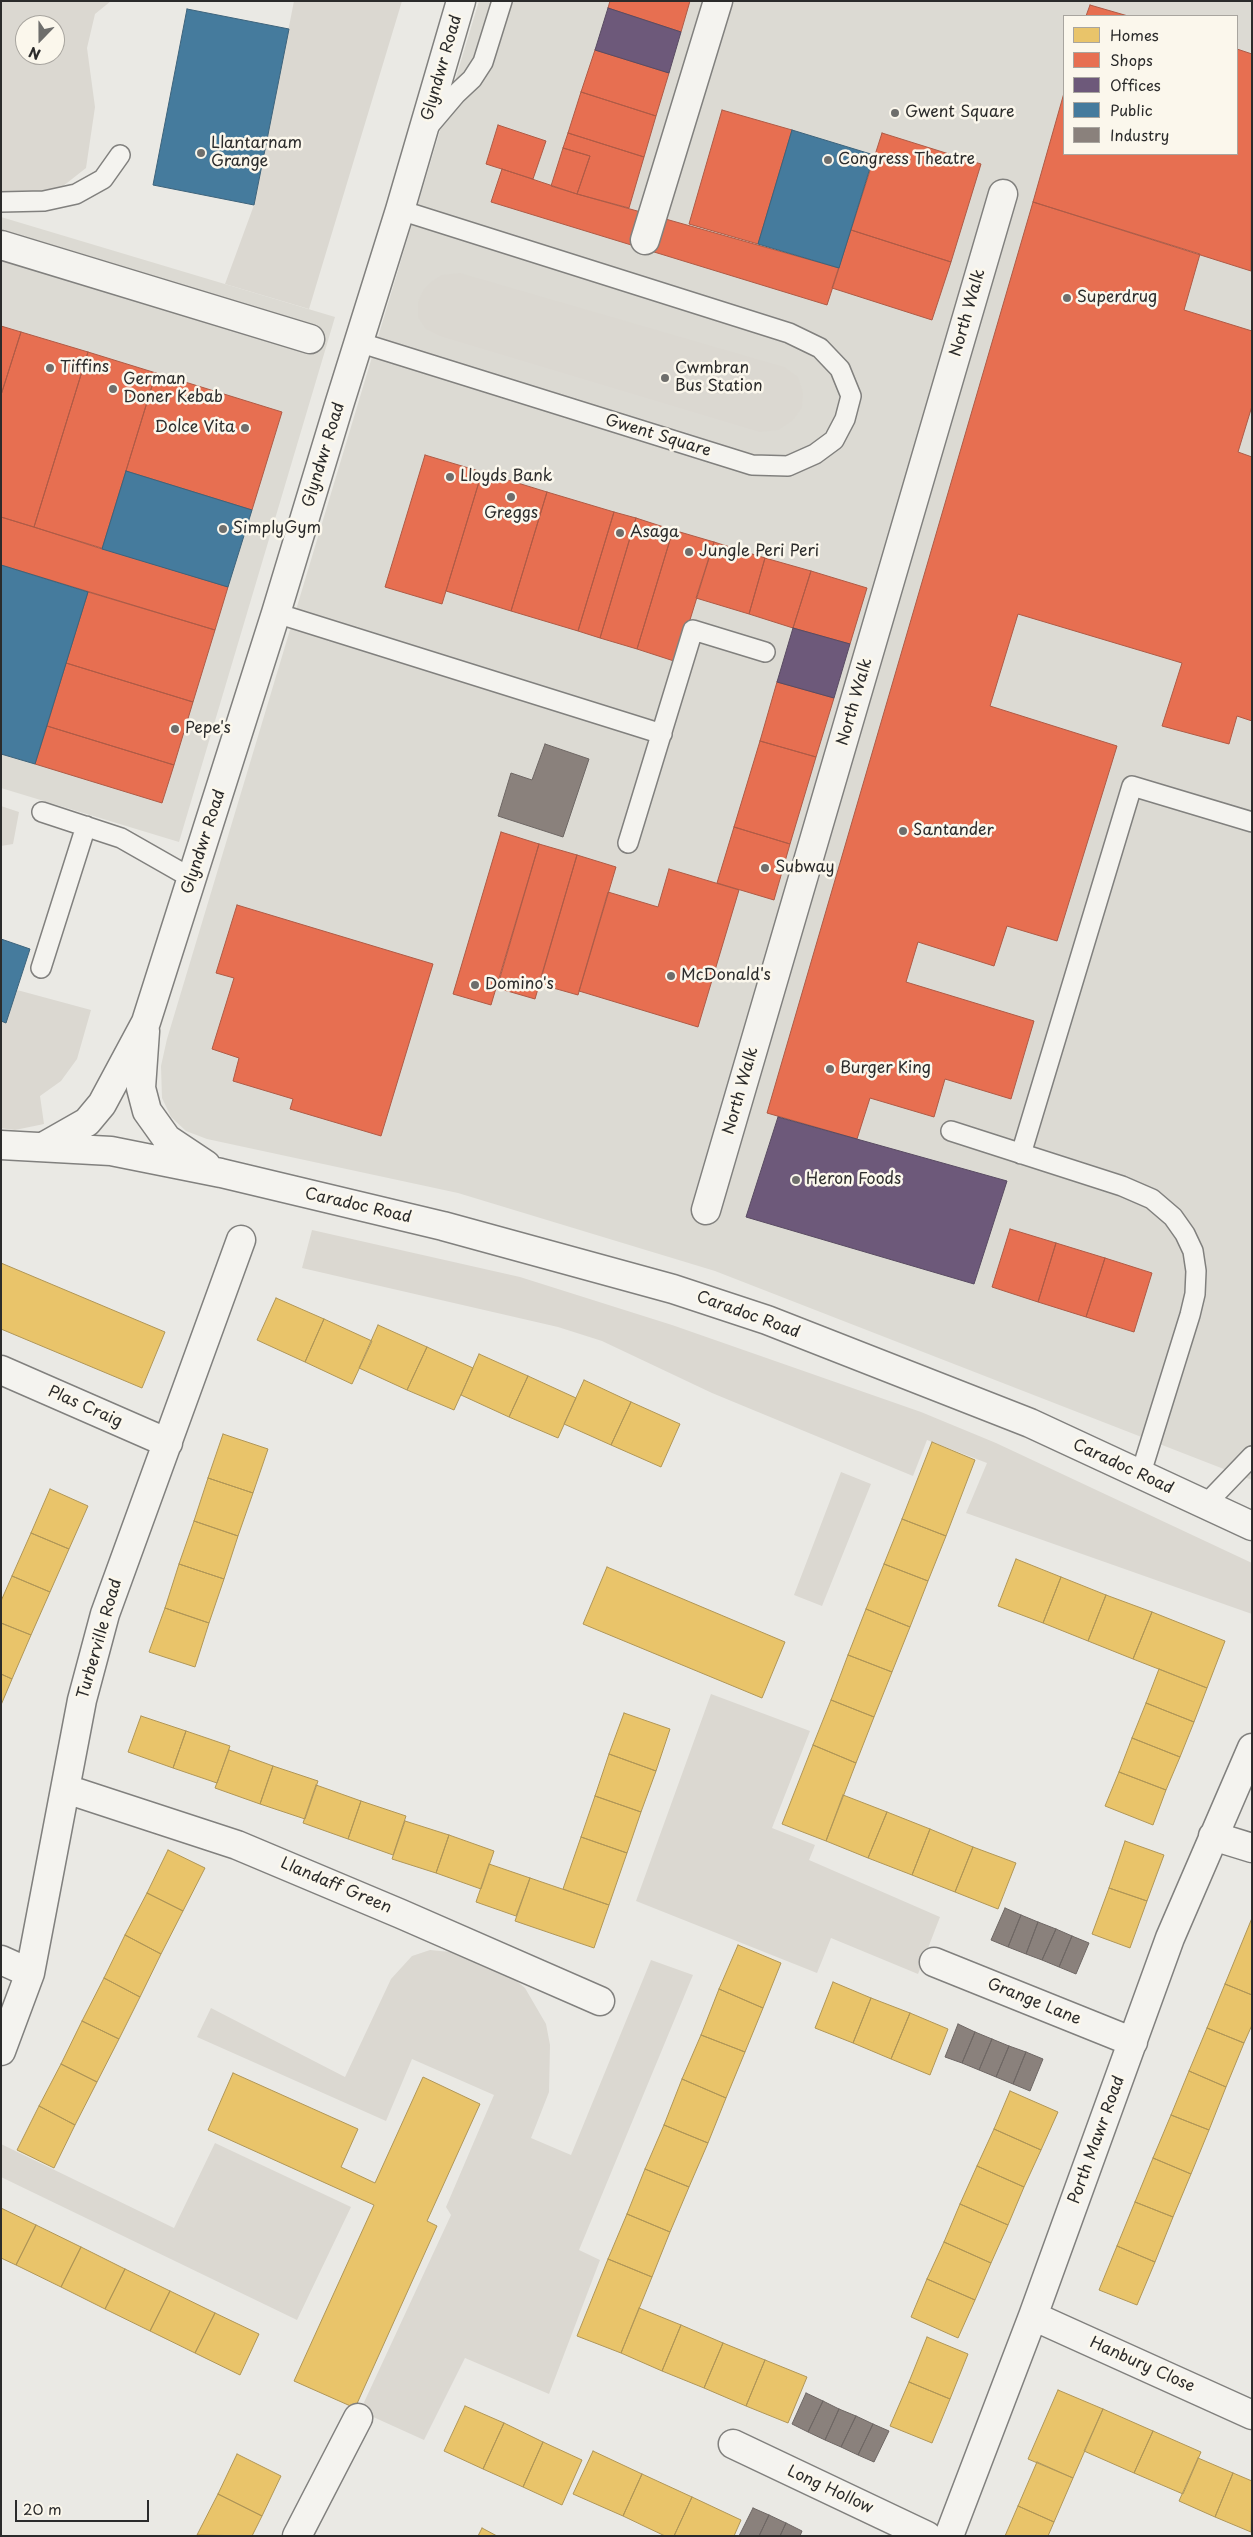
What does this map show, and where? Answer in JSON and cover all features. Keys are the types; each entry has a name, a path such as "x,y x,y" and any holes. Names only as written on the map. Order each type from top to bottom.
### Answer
{"street":[{"name":"Glyndwr Road","path":"146,1022 276,613 400,210 461,1"},
{"path":"646,240 718,1"},
{"name":"North Walk","path":"706,1210 1003,194"},
{"path":"1,245 310,339"},
{"name":"Caradoc Road","path":"43,1147 70,1134 87,1122 102,1104 146,1022"},
{"name":"Caradoc Road","path":"146,1022 141,1088 147,1111 167,1139 221,1173"},
{"name":"Caradoc Road","path":"1,1145 111,1151 221,1173 443,1226 726,1305 1030,1424 1252,1526"},
{"name":"Turberville Road","path":"1,2050 30,1973 82,1700 100,1630 122,1561 168,1443 241,1240"},
{"name":"Plas Craig","path":"1,1370 168,1443"},
{"name":"Porth Mawr Road","path":"949,2536 1033,2316 1170,1938 1252,1748"},
{"name":"Llandaff Green","path":"66,1789 237,1845 600,2001"},
{"path":"1213,1836 1252,1848"},
{"path":"1,1960 30,1973"},
{"name":"Grange Lane","path":"934,1962 1133,2042"},
{"name":"Hanbury Close","path":"1033,2316 1252,2415"},
{"path":"297,2536 358,2418"},
{"name":"Long Hollow","path":"734,2444 927,2536"}],"lane":[{"path":"422,133 456,94 472,79 483,62 502,1"},
{"path":"1,202 44,201 76,194 103,179 120,155"},
{"name":"Gwent Square","path":"358,342 752,465 788,466 815,454 834,440 846,419 851,396 840,369 820,348 789,333 400,210"},
{"path":"276,613 662,734"},
{"path":"628,843 693,630 765,652"},
{"path":"1021,1154 1132,786 1252,822"},
{"path":"42,812 121,838 193,879"},
{"path":"42,968 86,826"},
{"path":"951,1131 1122,1186 1152,1199 1173,1217 1193,1251 1196,1271 1190,1315 1140,1476"},
{"path":"1205,1506 1252,1456"}],"shaded area":[{"path":"1,1 111,1 95,14 87,48 95,107 86,168 44,201 1,202"},
{"path":"294,1 402,1 309,309 225,284 254,205"},
{"path":"479,1 1252,1 1252,1480 715,1271 458,1193 207,1139 186,1131 171,1117 162,1098 161,1066 167,1039"},
{"path":"1,217 335,317 179,842 1,788"},
{"path":"460,273 784,367 798,377 803,393 802,407 793,420 778,430 760,432 440,336 426,329 418,317 418,302 423,291 431,282 442,275"},
{"path":"1,806 19,812 13,844 1,846"},
{"path":"17,990 91,1010 77,1059 61,1081 40,1096 44,1124 15,1130 1,1128 1,1021"},
{"path":"312,1230 520,1277 672,1325 921,1412 996,1443 1252,1563 1252,1614 966,1513 987,1463 927,1440 913,1476 712,1393 602,1341 558,1327 302,1268"},
{"path":"841,1472 871,1484 822,1606 794,1595"},
{"path":"711,1694 810,1731 772,1828 815,1845 809,1860 940,1917 918,1974 831,1938 817,1973 636,1901"},
{"path":"430,1950 461,1953 514,1979 525,1988 546,2024 550,2045 549,2092 531,2138 571,2155 651,1960 693,1975 579,2250 600,2260 549,2394 465,2358 424,2440 360,2411 451,2215 446,2207 494,2095 412,2059 386,2121 197,2037 211,2008 345,2077 391,1979 412,1956"},
{"path":"215,2143 351,2207 297,2320 1,2177 1,2144 174,2228"}],"building: Homes":[{"path":"1,1263 165,1332 142,1388 1,1329"},
{"path":"276,1298 324,1319 305,1362 257,1340"},
{"path":"324,1319 372,1341 352,1384 305,1362"},
{"path":"378,1325 427,1347 407,1390 359,1368"},
{"path":"427,1347 473,1368 454,1410 407,1390"},
{"path":"479,1354 528,1376 509,1417 461,1395"},
{"path":"528,1376 576,1398 558,1438 509,1417"},
{"path":"584,1380 631,1402 611,1445 564,1424"},
{"path":"631,1402 680,1424 661,1467 611,1445"},
{"path":"223,1434 268,1449 253,1493 208,1478"},
{"path":"932,1442 975,1460 946,1536 902,1519"},
{"path":"208,1478 253,1493 238,1536 194,1521"},
{"path":"50,1489 88,1506 69,1549 31,1533"},
{"path":"902,1519 946,1536 928,1581 884,1564"},
{"path":"194,1521 238,1536 224,1579 179,1564"},
{"path":"31,1533 69,1549 50,1592 12,1576"},
{"path":"1016,1559 1061,1577 1043,1623 998,1606"},
{"path":"179,1564 224,1579 209,1623 165,1608"},
{"path":"884,1564 928,1581 910,1627 866,1609"},
{"path":"607,1567 785,1642 762,1698 583,1624"},
{"path":"12,1576 50,1592 31,1635 1,1623 1,1601"},
{"path":"1061,1577 1106,1595 1088,1641 1043,1623"},
{"path":"1106,1595 1152,1612 1133,1659 1088,1641"},
{"path":"165,1608 209,1623 195,1667 149,1652"},
{"path":"866,1609 910,1627 892,1672 848,1655"},
{"path":"1152,1612 1225,1641 1207,1688 1133,1659"},
{"path":"1,1623 31,1635 12,1679 1,1674"},
{"path":"848,1655 892,1672 874,1717 831,1700"},
{"path":"1159,1669 1207,1688 1194,1722 1146,1703"},
{"path":"1,1674 12,1679 1,1705"},
{"path":"831,1700 874,1717 856,1763 813,1745"},
{"path":"1146,1703 1194,1722 1180,1757 1132,1738"},
{"path":"624,1713 670,1729 656,1771 609,1754"},
{"path":"141,1716 186,1731 173,1768 128,1752"},
{"path":"186,1731 230,1746 217,1783 173,1768"},
{"path":"1132,1738 1180,1757 1166,1790 1119,1772"},
{"path":"813,1745 856,1763 826,1841 782,1824"},
{"path":"229,1750 273,1766 260,1804 215,1788"},
{"path":"609,1754 656,1771 641,1812 595,1796"},
{"path":"273,1766 318,1781 305,1819 260,1804"},
{"path":"1119,1772 1166,1790 1153,1825 1105,1806"},
{"path":"316,1785 361,1801 348,1839 303,1823"},
{"path":"843,1795 887,1812 868,1858 826,1841"},
{"path":"595,1796 641,1812 627,1853 581,1837"},
{"path":"361,1801 406,1816 393,1855 348,1839"},
{"path":"887,1812 930,1829 912,1875 868,1858"},
{"path":"405,1821 449,1835 436,1873 392,1859"},
{"path":"930,1829 973,1847 955,1892 912,1875"},
{"path":"449,1835 494,1851 481,1889 436,1873"},
{"path":"581,1837 627,1853 609,1905 563,1889"},
{"path":"1125,1841 1164,1855 1147,1901 1109,1888"},
{"path":"973,1847 1016,1863 998,1909 955,1892"},
{"path":"168,1850 205,1868 183,1911 147,1893"},
{"path":"489,1864 530,1878 516,1916 476,1902"},
{"path":"530,1878 609,1905 594,1948 515,1921"},
{"path":"1109,1888 1147,1901 1130,1948 1092,1934"},
{"path":"147,1893 183,1911 161,1954 125,1935"},
{"path":"1252,1918 1252,1995 1225,1984"},
{"path":"125,1935 161,1954 140,1997 104,1978"},
{"path":"738,1945 781,1963 763,2008 719,1989"},
{"path":"104,1978 140,1997 119,2039 82,2021"},
{"path":"833,1982 871,1998 853,2043 815,2028"},
{"path":"1225,1984 1252,1995 1252,2025 1244,2043 1207,2028"},
{"path":"719,1989 763,2008 745,2052 701,2035"},
{"path":"871,1998 910,2013 891,2059 853,2043"},
{"path":"910,2013 948,2029 930,2075 891,2059"},
{"path":"82,2021 119,2039 97,2082 61,2064"},
{"path":"1207,2028 1244,2043 1226,2087 1189,2071"},
{"path":"701,2035 745,2052 726,2098 682,2079"},
{"path":"61,2064 97,2082 75,2125 39,2106"},
{"path":"1189,2071 1226,2087 1209,2130 1171,2115"},
{"path":"233,2073 358,2129 341,2167 375,2183 423,2077 480,2104 427,2221 437,2226 355,2408 294,2381 374,2205 208,2130"},
{"path":"682,2079 726,2098 708,2143 664,2125"},
{"path":"1010,2091 1058,2112 1041,2150 994,2129"},
{"path":"39,2106 75,2125 54,2168 17,2150"},
{"path":"1171,2115 1209,2130 1191,2174 1153,2158"},
{"path":"664,2125 708,2143 689,2187 645,2169"},
{"path":"994,2129 1041,2150 1024,2187 977,2166"},
{"path":"1153,2158 1191,2174 1173,2217 1135,2202"},
{"path":"977,2166 1024,2187 1008,2225 960,2204"},
{"path":"645,2169 689,2187 670,2232 627,2214"},
{"path":"1135,2202 1173,2217 1155,2262 1117,2246"},
{"path":"960,2204 1008,2225 991,2263 944,2242"},
{"path":"1,2208 36,2225 16,2265 1,2258"},
{"path":"627,2214 670,2232 652,2277 608,2259"},
{"path":"36,2225 81,2247 61,2287 16,2265"},
{"path":"944,2242 991,2263 975,2300 927,2279"},
{"path":"1117,2246 1155,2262 1137,2305 1099,2290"},
{"path":"81,2247 125,2269 105,2309 61,2287"},
{"path":"608,2259 652,2277 621,2353 577,2336"},
{"path":"125,2269 170,2291 150,2331 105,2309"},
{"path":"927,2279 975,2300 958,2338 911,2317"},
{"path":"170,2291 215,2313 195,2353 150,2331"},
{"path":"639,2308 681,2325 662,2371 621,2353"},
{"path":"215,2313 259,2334 240,2375 195,2353"},
{"path":"681,2325 723,2343 704,2388 662,2371"},
{"path":"927,2337 968,2354 950,2399 909,2382"},
{"path":"723,2343 765,2360 746,2406 704,2388"},
{"path":"765,2360 807,2377 788,2423 746,2406"},
{"path":"909,2382 950,2399 932,2443 890,2426"},
{"path":"1058,2390 1103,2409 1073,2478 1028,2459"},
{"path":"465,2406 504,2423 483,2469 444,2451"},
{"path":"1103,2409 1153,2431 1134,2473 1084,2451"},
{"path":"504,2423 543,2442 523,2487 483,2469"},
{"path":"1153,2431 1201,2452 1183,2494 1134,2473"},
{"path":"543,2442 582,2460 562,2505 523,2487"},
{"path":"593,2451 642,2474 623,2516 573,2494"},
{"path":"237,2454 281,2476 262,2516 218,2494"},
{"path":"1198,2458 1233,2473 1215,2517 1179,2501"},
{"path":"1037,2462 1073,2478 1054,2522 1018,2506"},
{"path":"1233,2473 1252,2481 1251,2532 1215,2517"},
{"path":"642,2474 692,2497 674,2536 665,2536 623,2516"},
{"path":"218,2494 262,2516 252,2536 197,2535"},
{"path":"692,2497 741,2520 734,2536 674,2536"},
{"path":"1018,2506 1054,2522 1048,2536 1005,2536"},
{"path":"482,2528 497,2536 478,2536"}],"building: Shops":[{"path":"610,1 690,1 681,32 608,8"},
{"path":"1090,5 1125,15 1086,15"},
{"path":"1238,49 1252,54 1251,271 1033,202 1063,97 1063,155 1238,155"},
{"path":"595,50 669,73 656,116 581,92"},
{"path":"581,92 656,116 644,157 568,133"},
{"path":"722,110 792,130 758,244 689,224"},
{"path":"498,125 546,141 533,179 486,164"},
{"path":"568,133 644,157 629,208 577,194 590,156 563,148"},
{"path":"882,133 981,164 951,262 851,230"},
{"path":"563,148 590,156 577,194 551,186"},
{"path":"502,169 577,194 839,268 827,305 491,202"},
{"path":"1033,202 1200,254 1184,310 1252,331 1252,406 1238,452 1252,457 1252,721 1237,716 1229,744 1162,726 1182,663 1018,614 990,706 1117,746 1057,941 1007,926 994,966 918,942 906,982 1034,1021 1011,1099 945,1079 934,1117 870,1098 857,1139 767,1113"},
{"path":"851,230 951,262 932,320 832,288"},
{"path":"1,326 21,332 1,395"},
{"path":"21,332 88,352 34,527 1,517 1,395"},
{"path":"88,352 156,373 102,549 34,527"},
{"path":"156,373 282,412 252,510 126,471"},
{"path":"425,455 482,472 442,604 385,587"},
{"path":"482,472 547,492 511,611 446,591"},
{"path":"547,492 614,512 578,631 511,611"},
{"path":"614,512 636,518 600,638 578,631"},
{"path":"1,517 228,587 215,630 1,565"},
{"path":"636,518 673,530 637,649 600,638"},
{"path":"673,530 714,542 677,662 637,649"},
{"path":"714,542 765,558 749,614 696,598"},
{"path":"765,558 811,571 793,628 749,614"},
{"path":"811,571 867,588 850,644 793,628"},
{"path":"88,592 215,630 193,702 66,663"},
{"path":"66,663 193,702 174,765 47,726"},
{"path":"777,682 834,698 816,757 760,741"},
{"path":"47,726 174,765 162,803 35,764"},
{"path":"760,741 816,757 790,844 734,827"},
{"path":"734,827 790,844 774,900 717,883"},
{"path":"501,832 539,844 491,1005 453,994"},
{"path":"539,844 577,855 535,999 497,988"},
{"path":"577,855 616,867 578,995 539,984"},
{"path":"669,869 739,890 698,1027 579,991 608,892 658,907"},
{"path":"237,905 433,964 381,1136 290,1109 293,1099 233,1081 239,1058 212,1049 234,978 216,973"},
{"path":"1010,1229 1056,1243 1038,1302 992,1287"},
{"path":"1056,1243 1105,1258 1086,1317 1038,1302"},
{"path":"1105,1258 1152,1273 1134,1332 1086,1317"}],"building: Offices":[{"path":"608,8 681,32 669,73 595,50"},
{"path":"793,628 850,644 834,698 777,682"},
{"path":"778,1117 1007,1181 974,1284 746,1217"}],"building: Public":[{"path":"187,9 289,29 254,205 153,185"},
{"path":"792,130 874,155 839,268 758,244"},
{"path":"126,471 252,510 228,587 102,549"},
{"path":"1,565 88,592 35,764 1,754"},
{"path":"1,939 30,949 6,1023 1,1021"}],"building: Industry":[{"path":"545,744 589,759 563,837 498,816 511,773 532,780"},
{"path":"1005,1908 1021,1915 1008,1947 991,1940"},
{"path":"1021,1915 1038,1922 1026,1954 1008,1947"},
{"path":"1038,1922 1056,1929 1042,1960 1026,1954"},
{"path":"1056,1929 1072,1936 1059,1967 1042,1960"},
{"path":"1072,1936 1089,1943 1076,1974 1059,1967"},
{"path":"958,2024 975,2032 962,2063 945,2057"},
{"path":"975,2032 992,2039 979,2070 962,2063"},
{"path":"992,2039 1009,2046 996,2077 979,2070"},
{"path":"1009,2046 1026,2052 1013,2084 996,2077"},
{"path":"1026,2052 1043,2059 1030,2091 1013,2084"},
{"path":"806,2393 823,2401 808,2432 792,2424"},
{"path":"823,2401 839,2409 825,2440 808,2432"},
{"path":"839,2409 856,2416 841,2447 825,2440"},
{"path":"856,2416 873,2424 858,2455 841,2447"},
{"path":"873,2424 889,2431 874,2462 858,2455"},
{"path":"753,2508 769,2515 759,2536 739,2536"},
{"path":"769,2515 786,2523 780,2536 759,2536"},
{"path":"786,2523 802,2531 800,2536 780,2536"}],"place":[{"name":"Gwent Square","path":"895,113"},
{"name":"Llantarnam Grange","path":"201,153"},
{"name":"Congress Theatre","path":"828,160"},
{"name":"Superdrug","path":"1067,298"},
{"name":"Tiffins","path":"50,368"},
{"name":"Cwmbran Bus Station","path":"665,378"},
{"name":"German Doner Kebab","path":"113,389"},
{"name":"Dolce Vita","path":"245,428"},
{"name":"Lloyds Bank","path":"450,477"},
{"name":"Greggs","path":"511,497"},
{"name":"SimplyGym","path":"223,529"},
{"name":"Asaga","path":"620,533"},
{"name":"Jungle Peri Peri","path":"689,552"},
{"name":"Pepe's","path":"175,729"},
{"name":"Santander","path":"903,831"},
{"name":"Subway","path":"765,868"},
{"name":"McDonald's","path":"671,976"},
{"name":"Domino's","path":"475,985"},
{"name":"Burger King","path":"830,1069"},
{"name":"Heron Foods","path":"796,1180"}]}
